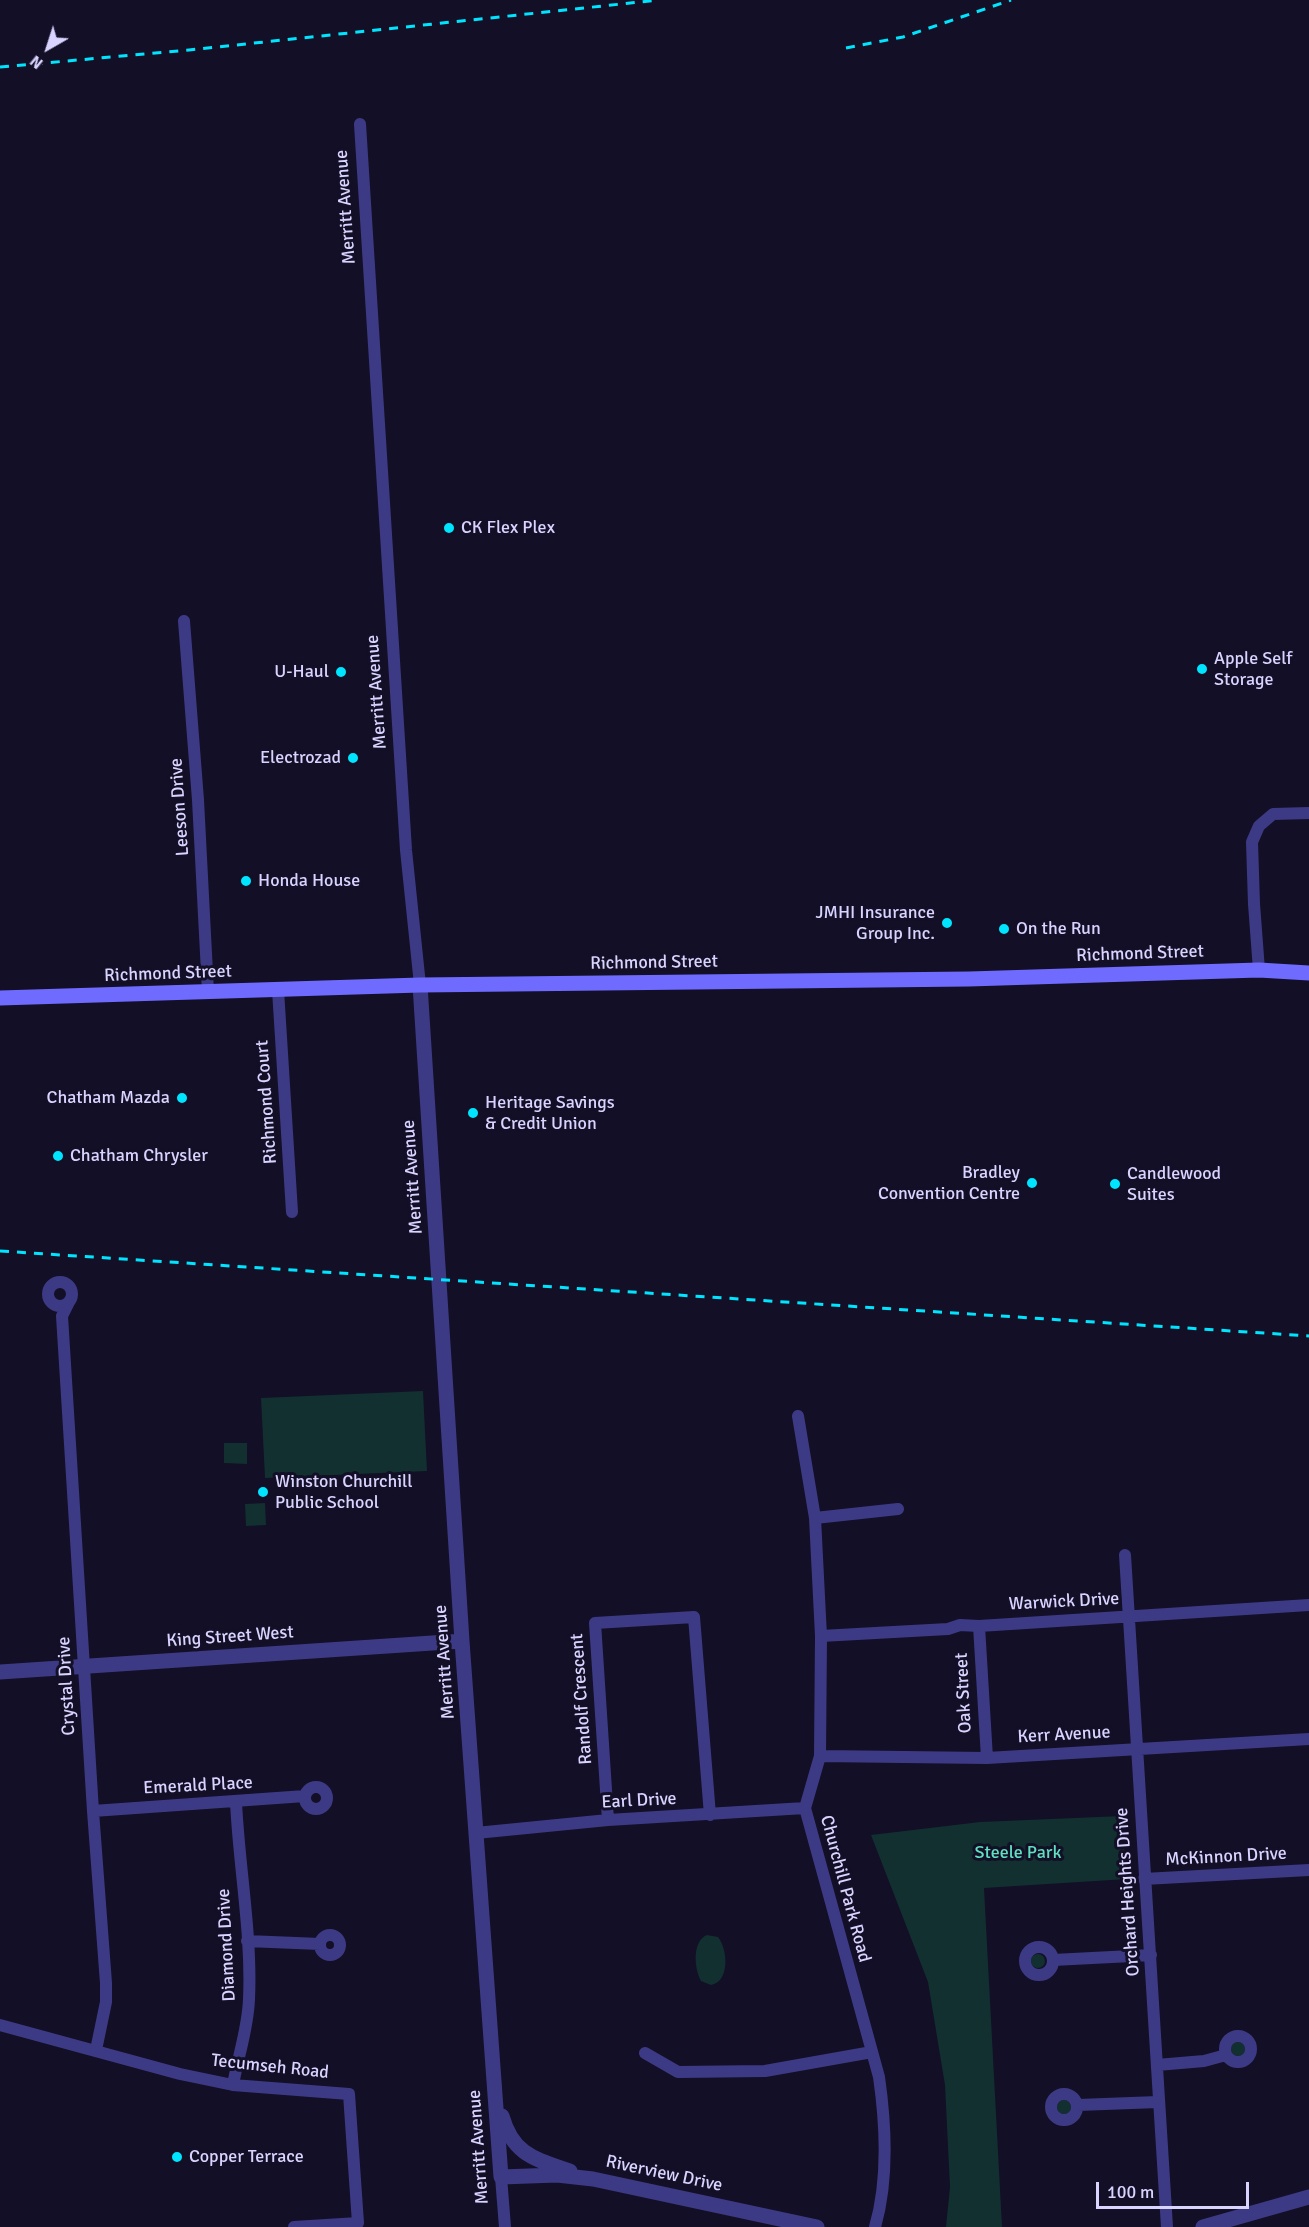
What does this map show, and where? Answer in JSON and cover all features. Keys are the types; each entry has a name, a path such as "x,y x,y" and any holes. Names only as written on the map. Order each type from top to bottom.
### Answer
{"main road":[{"name":"Richmond Street","path":"0,998 420,985 969,979 1259,970 1309,973"}],"street":[{"name":"Merritt Avenue","path":"360,124 406,850 420,985 462,1641 505,2227"},
{"name":"Leeson Drive","path":"184,621 198,800 208,992"},
{"path":"1259,970 1252,842 1259,826 1273,814 1309,813"},
{"name":"Richmond Court","path":"278,990 292,1212"},
{"path":"51,1303 60,1306 69,1302 70,1287 59,1282 50,1286 48,1291 51,1303 62,1319"},
{"name":"Crystal Drive","path":"69,1302 62,1319 106,1983 106,2001 96,2050"},
{"name":"Churchill Park Road","path":"798,1416 815,1518 821,1636 820,1756 805,1809 882,2096 885,2170 875,2227"},
{"path":"815,1518 898,1509"},
{"name":"Orchard Heights Drive","path":"1125,1555 1127,1617 1151,1955 1167,2227"},
{"name":"Warwick Drive","path":"821,1636 948,1629 960,1625 979,1626 1309,1605"},
{"name":"Randolf Crescent","path":"608,1820 595,1623 694,1617 710,1815"},
{"name":"Oak Street","path":"979,1626 987,1758"},
{"name":"King Street West","path":"0,1672 462,1641"},
{"name":"Kerr Avenue","path":"820,1756 987,1758 1309,1739"},
{"name":"Emerald Place","path":"93,1811 305,1796"},
{"name":"Diamond Drive","path":"233,2085 247,2026 249,1998 236,1802"},
{"name":"Earl Drive","path":"476,1833 608,1820 805,1809"},
{"name":"McKinnon Drive","path":"1144,1879 1309,1870"},
{"path":"247,1941 320,1944"},
{"path":"1053,1960 1151,1955"},
{"name":"Tecumseh Road","path":"0,2025 180,2074 233,2085 349,2094 358,2223 294,2227"},
{"path":"645,2053 678,2072 711,2072 765,2071 872,2052"},
{"path":"1157,2065 1218,2059 1226,2055"},
{"path":"495,2093 508,2132 520,2149 537,2160 593,2179"},
{"path":"1078,2105 1158,2102"},
{"name":"Riverview Drive","path":"501,2177 557,2175 593,2179 817,2227"},
{"path":"1203,2227 1309,2197"}],"green space":[{"path":"423,1391 427,1471 265,1478 261,1398"},
{"path":"224,1443 247,1443 247,1464 224,1463"},
{"path":"265,1503 266,1525 246,1526 245,1504"},
{"name":"Steele Park","path":"1122,1816 1127,1879 984,1888 1002,2227 946,2227 950,2187 945,2085 928,1982 871,1835 980,1822"},
{"path":"707,1935 718,1937 725,1957 722,1978 711,1985 701,1981 696,1962 699,1943"},
{"path":"1038,1954 1043,1956 1045,1961 1043,1966 1038,1968 1033,1966 1031,1961 1033,1956"},
{"path":"1235,2042 1241,2042 1245,2049 1241,2056 1235,2056 1231,2052 1231,2046"},
{"path":"1064,2100 1069,2102 1071,2107 1069,2112 1064,2114 1059,2112 1057,2107 1059,2102"}],"railway":[{"path":"0,67 189,50 659,0"},
{"path":"846,48 903,37 1011,0"},
{"path":"0,1251 1309,1336"}],"place":[{"name":"CK Flex Plex","path":"449,528"},
{"name":"Apple Self Storage","path":"1202,669"},
{"name":"U-Haul","path":"341,672"},
{"name":"Electrozad","path":"353,758"},
{"name":"Honda House","path":"246,881"},
{"name":"JMHI Insurance Group Inc.","path":"947,923"},
{"name":"On the Run","path":"1004,929"},
{"name":"Chatham Mazda","path":"182,1098"},
{"name":"Heritage Savings & Credit Union","path":"473,1113"},
{"name":"Chatham Chrysler","path":"58,1156"},
{"name":"Bradley Convention Centre","path":"1032,1183"},
{"name":"Candlewood Suites","path":"1115,1184"},
{"name":"Winston Churchill Public School","path":"263,1492"},
{"name":"Copper Terrace","path":"177,2157"}]}
